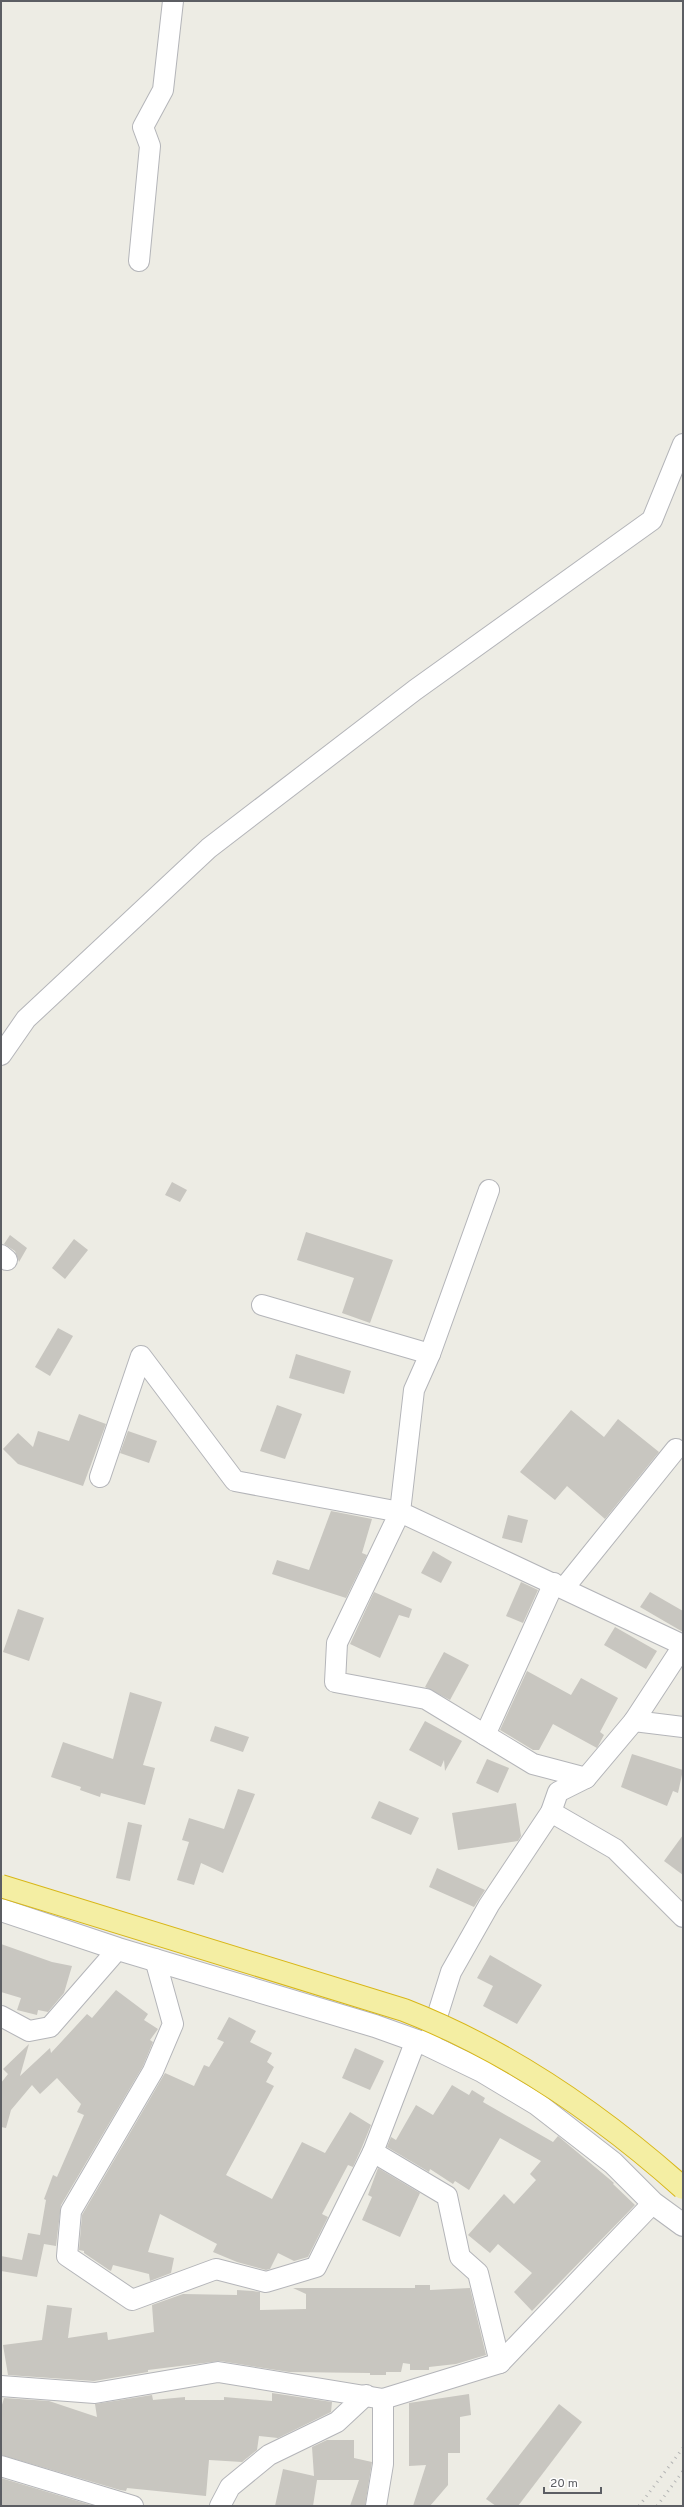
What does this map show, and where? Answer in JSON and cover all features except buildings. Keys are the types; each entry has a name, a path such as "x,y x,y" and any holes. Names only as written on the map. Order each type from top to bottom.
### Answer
{"highway":[{"path":"1,1886 404,2010 440,2024 509,2059 592,2115 652,2160 683,2188"}],"street":[{"path":"138,261 150,146 143,127 163,90 173,1"},
{"path":"1,1055 26,1019 209,848 415,690 652,520 683,444"},
{"path":"489,1190 430,1354 414,1390 400,1512 337,1643 335,1682 426,1699 533,1764 586,1778"},
{"path":"262,1305 430,1354"},
{"path":"100,1477 141,1356 235,1481 400,1512 683,1646 634,1721 586,1778 558,1792 551,1812 488,1905 451,1972 422,2042 373,2152 316,2267 266,2282 216,2268 132,2300 67,2256 71,2211 153,2071 173,2024 155,1959"},
{"path":"485,1735 559,1586 676,1449"},
{"path":"634,1721 683,1727"},
{"path":"551,1812 615,1849 683,1917"},
{"path":"1,1910 118,1949 155,1959 422,2042 482,2071 537,2104 613,2163 653,2203 683,2225"},
{"path":"1,2016 29,2031 50,2027 118,1949"},
{"path":"373,2152 447,2196 460,2257 478,2273 500,2363"},
{"path":"220,2506 230,2487 269,2455 337,2422 375,2397 500,2363 653,2203"},
{"path":"1,2386 95,2392 218,2372 375,2397"},
{"path":"375,2397 383,2464 376,2506"},
{"path":"1,2466 133,2506"}],"railway":[{"path":"639,2506 683,2448"},
{"path":"657,2506 683,2471"}]}
